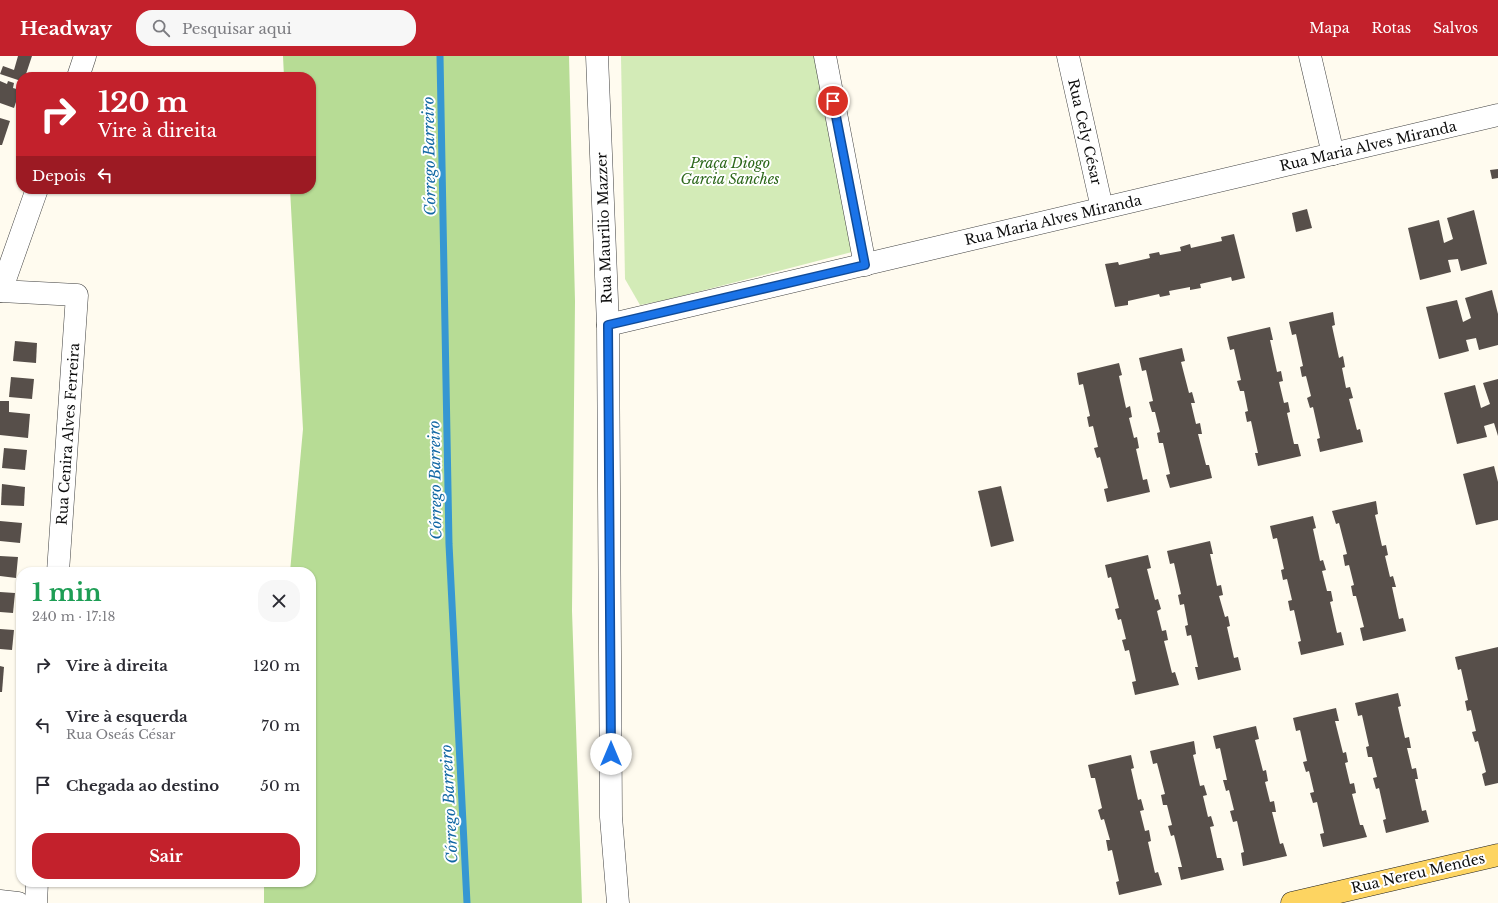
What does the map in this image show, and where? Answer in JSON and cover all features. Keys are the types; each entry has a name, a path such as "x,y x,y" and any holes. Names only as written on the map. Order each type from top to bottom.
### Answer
{"main road":[{"name":"Rua Nereu Mendes","path":"1292,903 1498,855"}],"street":[{"path":"80,72 85,56"},
{"name":"Rua Maurilio Mazzer","path":"597,56 608,325 611,817 618,903"},
{"path":"825,56 865,265"},
{"name":"Rua Cely César","path":"1068,56 1102,208"},
{"path":"1310,56 1333,154"},
{"name":"Rua Maria Alves Miranda","path":"608,325 1498,115"},
{"path":"0,291 35,194"},
{"name":"Rua Cenira Alves Ferreira","path":"0,291 77,295 58,567"},
{"path":"36,903 37,887"},
{"path":"0,901 18,903"}],"green space":[{"path":"283,56 569,56 575,301 572,611 582,903 264,903 264,887 316,887 316,567 290,567 303,429 290,194 316,194 316,72 284,72"},
{"name":"Praça Diogo Garcia Sanches","path":"621,56 821,56 852,252 666,300 640,305 625,279"}],"building":[{"path":"18,56 32,56 27,72 16,72 16,79 0,74 3,66 14,70"},
{"path":"0,81 7,84 8,81 14,83 13,88 16,89 16,102 14,108 0,103"},
{"path":"0,118 10,121 2,145 0,145"},
{"path":"1498,169 1498,178 1492,179 1490,170"},
{"path":"1307,209 1312,228 1296,232 1292,213"},
{"path":"1474,210 1487,264 1461,271 1458,259 1448,260 1451,272 1420,280 1408,228 1439,220 1444,243 1453,239 1447,218"},
{"path":"1234,234 1245,278 1232,281 1231,277 1200,284 1201,288 1190,290 1190,287 1169,291 1170,295 1160,297 1159,294 1128,301 1128,305 1115,307 1105,264 1118,262 1119,265 1150,258 1149,254 1159,252 1160,255 1181,251 1180,247 1190,244 1191,248 1222,241 1221,237"},
{"path":"1492,290 1498,314 1498,345 1479,350 1476,338 1466,340 1469,351 1439,359 1426,307 1457,300 1463,322 1471,318 1465,298"},
{"path":"1333,312 1335,325 1332,326 1339,358 1343,356 1345,367 1342,368 1346,388 1350,387 1353,398 1349,399 1357,430 1360,429 1363,442 1320,452 1317,439 1320,438 1313,407 1310,408 1307,398 1311,396 1306,376 1302,377 1300,367 1303,366 1296,334 1292,335 1289,322"},
{"path":"1270,327 1273,340 1270,340 1277,372 1281,371 1283,381 1279,382 1284,403 1288,402 1290,412 1287,413 1294,444 1298,444 1301,456 1258,466 1255,453 1258,453 1251,421 1247,422 1245,412 1248,411 1244,391 1240,391 1237,381 1241,380 1234,349 1230,350 1227,337"},
{"path":"15,341 37,343 36,363 13,361"},
{"path":"1182,348 1185,361 1181,362 1189,393 1192,392 1195,403 1191,403 1196,424 1200,423 1202,434 1198,434 1206,465 1209,465 1212,478 1170,488 1166,475 1170,474 1163,443 1159,443 1157,433 1160,432 1155,412 1152,412 1149,402 1153,401 1146,370 1142,371 1139,358"},
{"path":"1119,363 1122,375 1119,376 1126,408 1130,406 1132,417 1129,418 1134,438 1137,437 1139,448 1136,449 1143,480 1147,479 1150,492 1107,502 1104,489 1108,488 1100,457 1097,458 1094,448 1098,447 1093,426 1089,427 1087,417 1090,416 1083,384 1079,385 1077,373"},
{"path":"11,377 34,379 32,399 9,397"},
{"path":"1498,379 1498,436 1494,423 1484,426 1487,437 1457,444 1444,393 1475,385 1481,408 1490,404 1483,383"},
{"path":"0,401 9,401 9,412 30,414 28,438 0,435"},
{"path":"4,448 27,450 25,470 2,468"},
{"path":"1494,466 1498,482 1498,520 1476,525 1463,474"},
{"path":"2,484 25,487 24,506 1,505"},
{"path":"1001,486 1014,541 991,547 978,491"},
{"path":"1376,501 1378,514 1375,515 1382,546 1386,545 1388,555 1385,556 1390,577 1393,576 1396,587 1392,587 1399,619 1403,618 1406,631 1363,641 1360,628 1364,627 1356,596 1353,596 1351,586 1354,585 1349,565 1345,566 1343,555 1347,554 1339,523 1336,524 1332,511"},
{"path":"1313,516 1316,528 1313,529 1320,561 1323,560 1326,570 1322,571 1327,591 1331,591 1333,601 1330,602 1337,633 1341,632 1344,645 1301,655 1298,642 1301,641 1294,610 1290,611 1288,601 1292,600 1287,579 1283,580 1281,570 1284,569 1277,538 1273,539 1270,526"},
{"path":"0,521 22,523 20,543 0,541"},
{"path":"1210,541 1213,554 1210,554 1217,586 1221,585 1223,595 1219,596 1225,617 1228,616 1230,626 1227,627 1234,658 1238,657 1241,670 1198,680 1195,667 1198,667 1191,635 1187,636 1185,626 1188,625 1184,604 1180,605 1178,595 1181,594 1174,563 1170,564 1167,551"},
{"path":"1148,555 1151,568 1147,569 1155,600 1158,599 1161,609 1157,611 1162,631 1166,630 1168,640 1164,641 1172,673 1175,672 1179,685 1135,695 1132,682 1136,681 1129,650 1125,651 1122,640 1126,639 1121,619 1118,620 1115,609 1119,608 1111,577 1108,578 1105,565"},
{"path":"0,556 18,557 16,578 0,576"},
{"path":"0,592 15,593 13,613 0,612"},
{"path":"0,629 14,630 12,650 0,649"},
{"path":"1498,647 1498,783 1485,786 1482,774 1486,772 1478,741 1475,742 1472,732 1476,731 1471,710 1467,711 1465,701 1468,700 1461,669 1458,670 1455,657"},
{"path":"0,666 4,667 2,692 0,692"},
{"path":"1398,693 1401,706 1398,707 1405,738 1409,737 1411,748 1407,748 1412,769 1416,768 1418,779 1415,779 1422,811 1426,810 1429,822 1386,833 1383,820 1386,819 1379,788 1376,789 1373,778 1377,777 1372,757 1368,757 1366,747 1369,746 1362,715 1358,716 1355,703"},
{"path":"1336,708 1339,721 1335,721 1343,753 1346,752 1348,762 1345,763 1350,784 1354,783 1356,793 1352,794 1360,825 1363,825 1367,837 1323,847 1320,834 1324,833 1317,802 1313,803 1310,793 1314,792 1309,771 1306,772 1303,762 1307,761 1300,730 1296,731 1293,718"},
{"path":"1256,726 1259,739 1255,740 1263,771 1266,770 1268,781 1265,782 1270,802 1274,801 1276,812 1272,812 1280,844 1283,843 1287,856 1243,866 1241,853 1244,852 1237,821 1233,822 1230,811 1234,810 1229,790 1226,791 1223,780 1227,780 1220,748 1216,749 1213,736"},
{"path":"1194,741 1196,754 1193,755 1200,786 1204,785 1207,795 1203,796 1208,817 1211,816 1214,826 1210,827 1217,858 1221,858 1224,870 1181,880 1178,867 1182,867 1174,835 1171,836 1168,826 1172,825 1167,805 1163,805 1161,795 1165,794 1157,763 1153,764 1150,751"},
{"path":"1131,755 1134,768 1131,769 1138,800 1141,799 1144,810 1140,811 1145,831 1149,830 1151,841 1148,842 1155,873 1158,872 1162,885 1119,895 1116,882 1119,881 1112,850 1108,851 1106,840 1110,840 1104,819 1101,820 1098,810 1102,808 1095,778 1091,778 1088,765"}],"waterway":[{"name":"Córrego Barreiro","path":"440,56 449,544 467,903"}],"route":[{"path":"611,754 608,325 865,265 833,101"}]}
